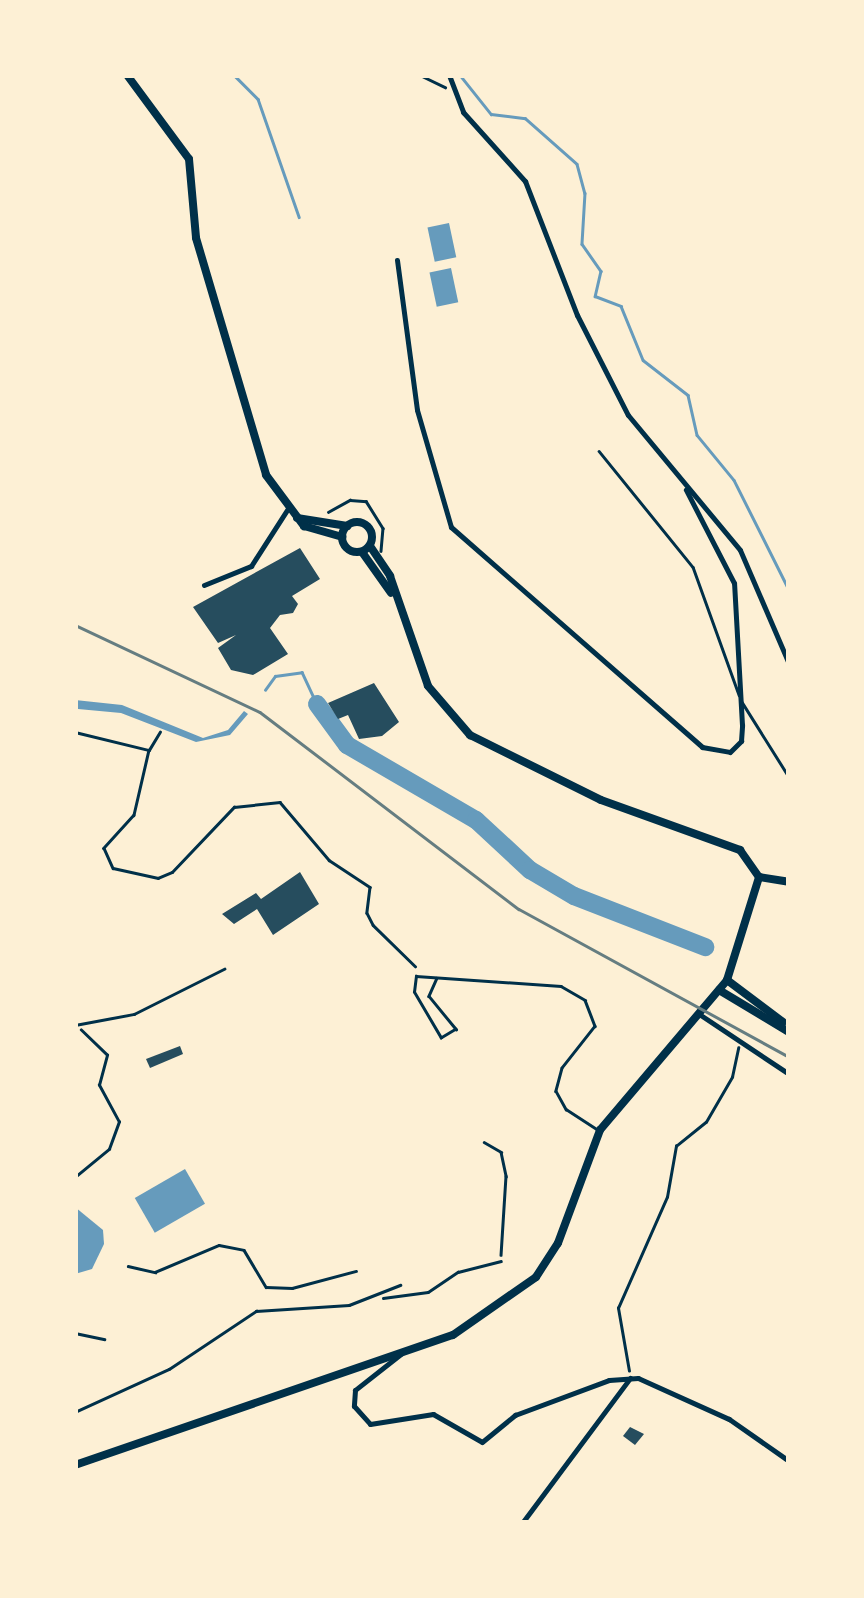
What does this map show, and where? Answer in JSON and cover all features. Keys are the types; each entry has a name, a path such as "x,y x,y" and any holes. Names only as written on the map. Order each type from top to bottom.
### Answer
{"street":[{"path":"127,75 189,159 196,238 266,476 288,510 304,526 342,537 348,550 366,549"},
{"path":"397,260 417,410 452,528 702,747 730,752 741,742 734,583 686,490 628,415 577,315 520,172 470,121 451,90 449,77"},
{"path":"686,490 717,517 740,550 789,664"},
{"path":"204,585 251,566 288,510"},
{"path":"297,518 368,526 366,549 390,576 408,638 442,707 492,750 601,800 740,850 759,877 789,882"},
{"path":"342,537 347,526"},
{"path":"75,1465 453,1334 536,1277 558,1243 600,1130 726,980 759,877"},
{"path":"726,980 789,1029"},
{"path":"720,990 789,1029"},
{"path":"699,1014 789,1074"},
{"path":"401,1350 354,1390 360,1418 382,1424 433,1414 482,1442 515,1416 630,1378 688,1397 789,1461"},
{"path":"522,1523 630,1378"}],"lane":[{"path":"599,451 693,567 740,697 789,777"},
{"path":"789,847 789,858"},
{"path":"75,1025 134,1014 224,970"},
{"path":"438,978 428,996 455,1022 447,1038 434,1032 414,992 416,976 561,986 585,1000 595,1026 562,1068 556,1090 566,1109 600,1130"}],"path":[{"path":"420,75 451,90"},
{"path":"322,520 340,503 366,501 382,528 380,553 388,563"},
{"path":"75,732 149,750"},
{"path":"160,732 149,750 134,815 104,848 113,868 158,878 172,872 234,806 280,802 329,860 370,886 367,912 374,925 415,966"},
{"path":"75,1025 107,1055 99,1085 119,1122 109,1149 75,1176"},
{"path":"630,1378 618,1308 667,1197 676,1146 712,1114 732,1077 731,1060 742,1040"},
{"path":"75,1412 169,1369 256,1311 428,1292 458,1272 501,1258 506,1176 501,1152 484,1142"},
{"path":"128,1266 155,1272 219,1245 244,1250 266,1287 292,1288 356,1270"},
{"path":"382,1298 400,1286"},
{"path":"75,1333 104,1338"}],"water":[{"path":"449,223 456,257 435,262 427,228"},
{"path":"451,268 458,302 437,307 429,273"},
{"path":"75,700 122,705 203,738 228,730 244,711 248,714 230,735 196,742 121,713 78,709"},
{"path":"185,1169 205,1204 155,1233 135,1198"},
{"path":"75,1207 103,1230 104,1244 92,1269 75,1274"}],"building":[{"path":"300,548 320,579 292,596 298,604 293,613 280,615 270,628 288,654 253,675 231,670 218,648 236,635 218,643 193,607"},
{"path":"374,683 399,722 382,736 359,739 348,715 338,719 328,703"},
{"path":"300,872 319,904 273,935 257,909 234,924 222,914 256,893 261,899"},
{"path":"180,1046 183,1054 150,1068 146,1059"},
{"path":"630,1427 644,1434 635,1445 623,1436"}],"waterway":[{"path":"234,75 258,99 299,217"},
{"path":"460,75 491,114 525,118 577,164 585,193 582,244 601,271 595,296 621,306 643,360 688,395 697,435 734,480 789,590"},
{"path":"265,690 275,676 302,672 317,704"},
{"path":"317,704 347,745 476,820 530,870 574,896 705,947"}],"railway":[{"path":"75,625 260,712 519,909 789,1057"}]}
